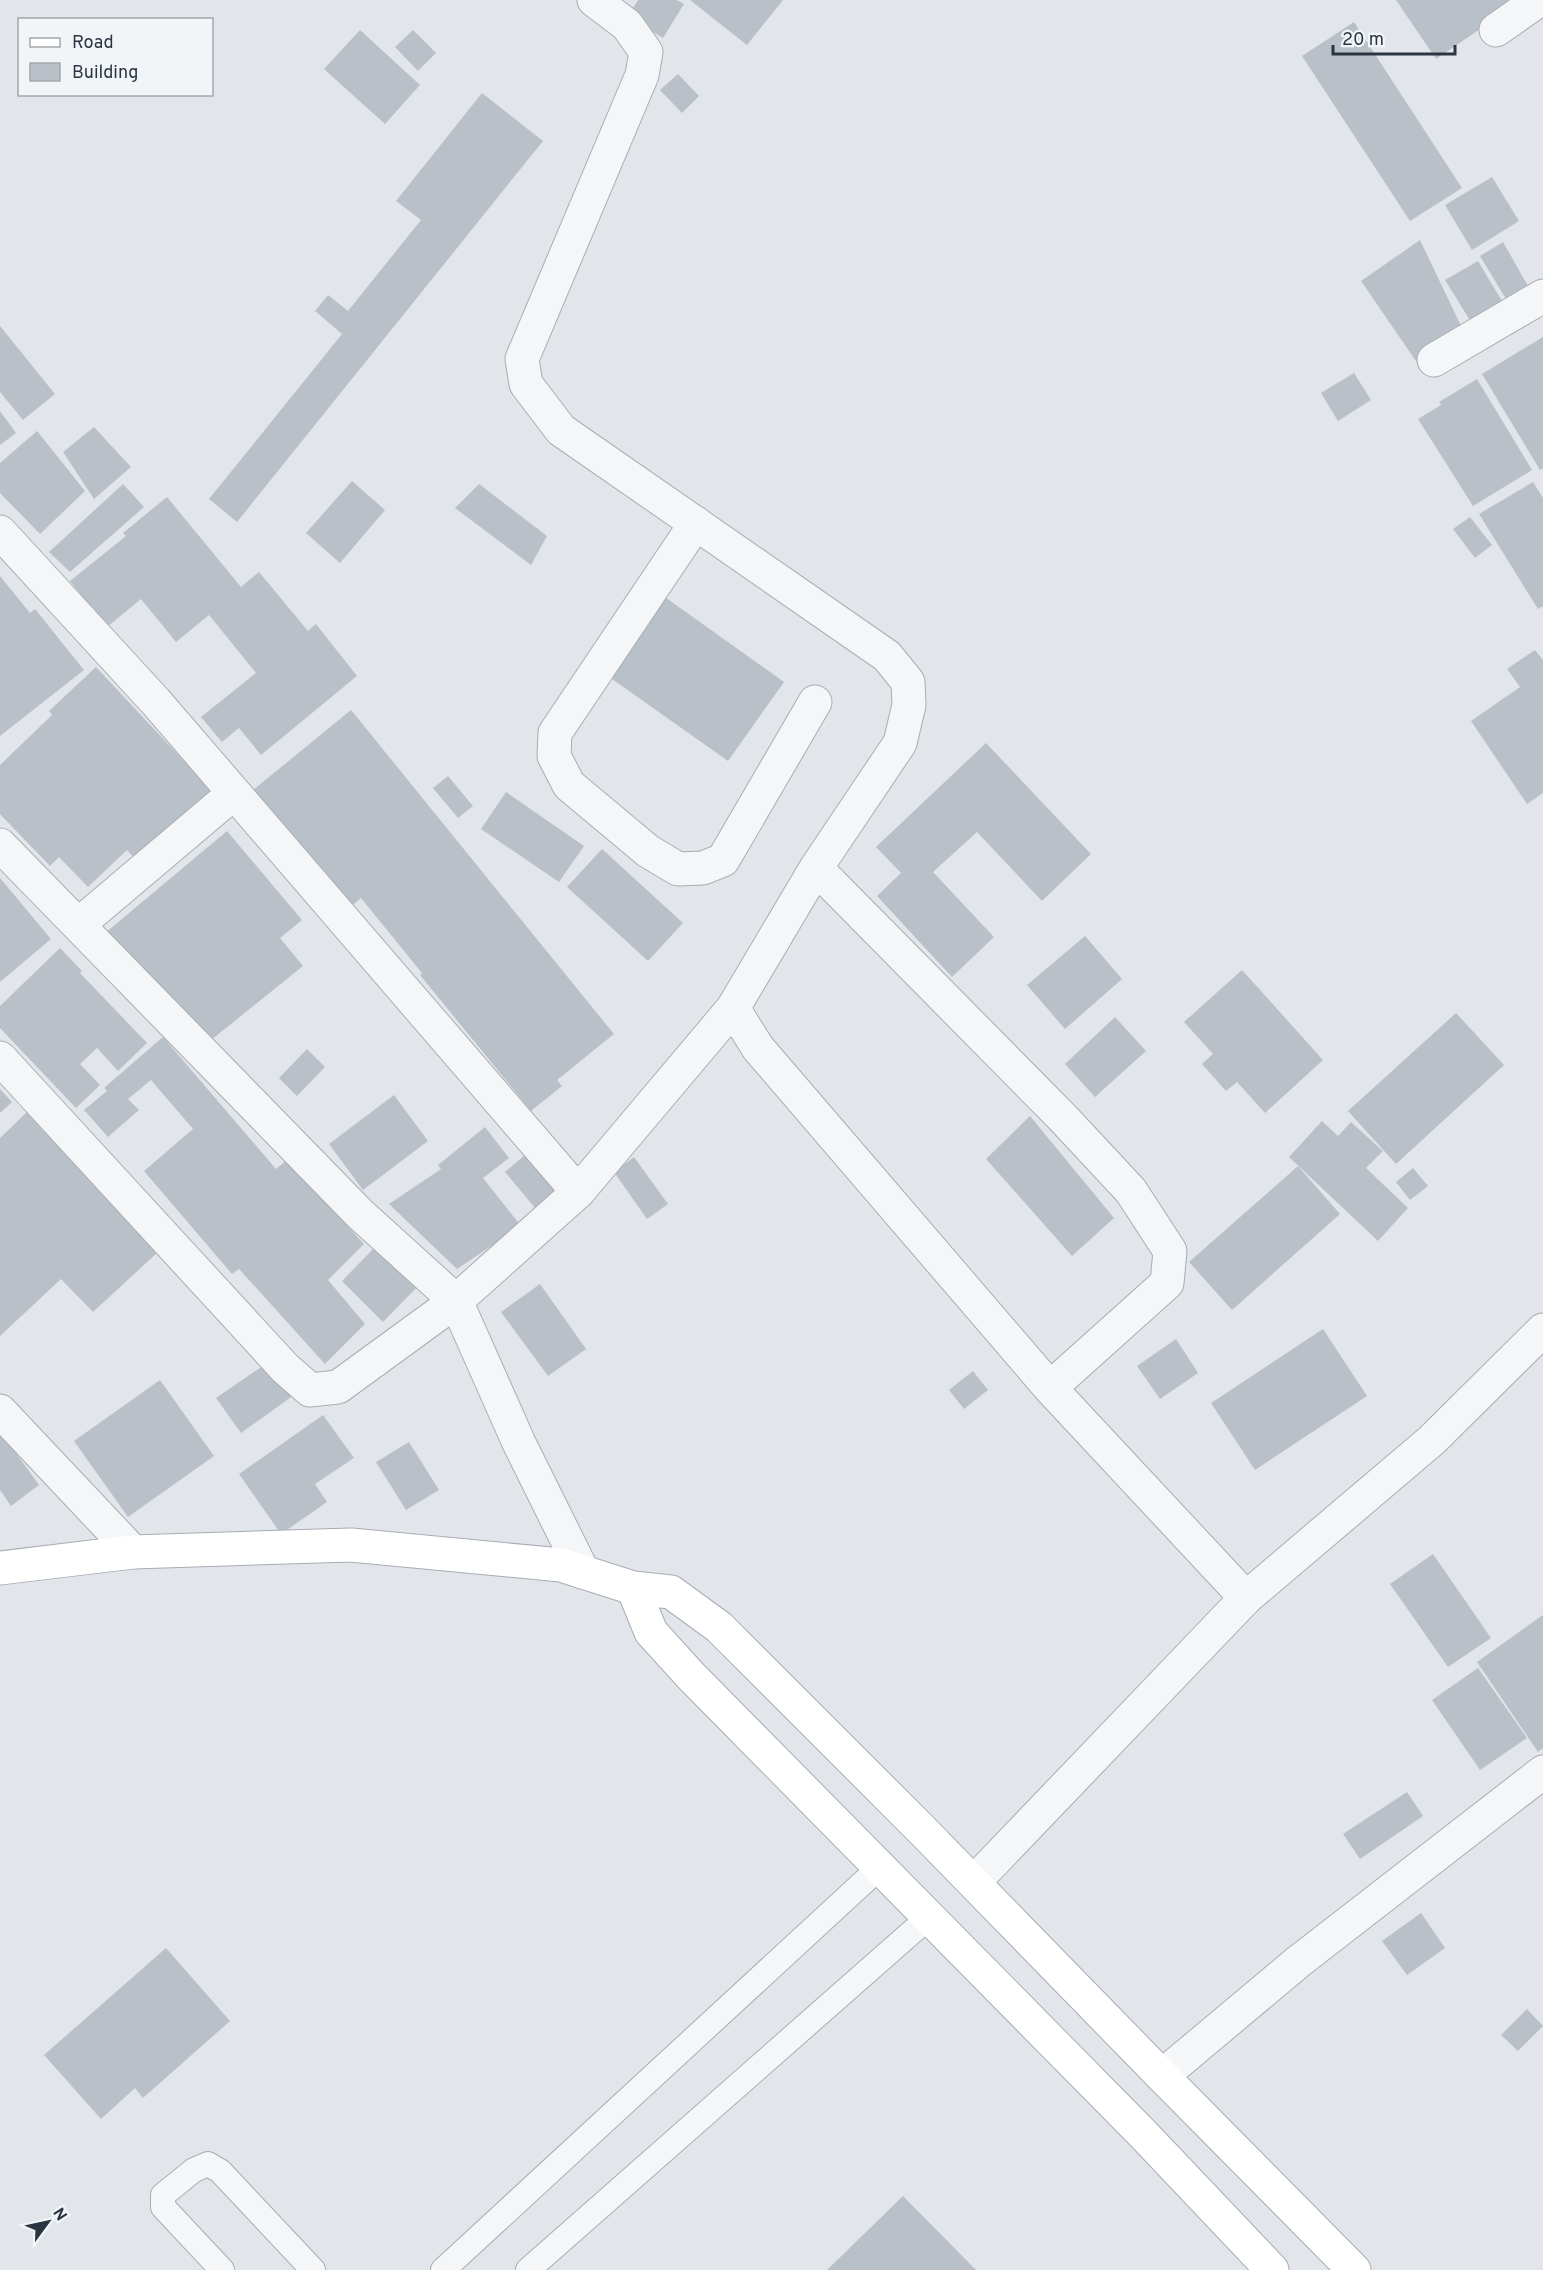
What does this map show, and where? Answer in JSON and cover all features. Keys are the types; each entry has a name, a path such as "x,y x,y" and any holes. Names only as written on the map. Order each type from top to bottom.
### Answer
{"street":[{"path":"0,1058 285,1368 310,1390 338,1387 456,1301 578,1192 733,1008 816,868 900,742 909,705 908,682 888,656 561,430 526,384 522,358 642,75 646,52 627,25 594,0"},
{"path":"1496,30 1539,0"},
{"path":"1434,360 1543,296"},
{"path":"696,523 555,733 554,756 569,785 648,851 678,869 704,867 723,860 815,702"},
{"path":"0,532 156,702 578,1192"},
{"path":"78,925 234,793"},
{"path":"0,845 360,1214 456,1301 519,1443 583,1572"},
{"path":"816,868 1063,1118 1131,1191 1170,1251 1167,1282 1050,1388"},
{"path":"733,1008 758,1048 1050,1388 1246,1598"},
{"path":"974,1882 1246,1598 1432,1440 1543,1330"},
{"path":"0,1411 133,1552"},
{"path":"0,1568 133,1552 351,1545 561,1565 633,1588 671,1592 719,1627 974,1882 1354,2270"},
{"path":"633,1588 651,1632 691,1676 1143,2134 1272,2270"},
{"path":"1162,2076 1298,1962 1543,1772"}],"lane":[{"path":"443,2270 880,1867"},
{"path":"528,2270 929,1917"},
{"path":"222,2270 164,2207 163,2195 194,2170 208,2164 220,2171 313,2270"}],"building":[{"path":"638,0 677,0 684,4 663,38 628,16"},
{"path":"690,0 783,0 747,45"},
{"path":"1396,0 1514,0 1517,4 1436,59"},
{"path":"1354,22 1462,188 1410,221 1302,56"},
{"path":"360,30 420,85 385,124 324,69"},
{"path":"413,30 436,53 418,71 395,47"},
{"path":"678,74 699,96 682,113 660,90"},
{"path":"482,93 543,141 237,522 209,499 342,334 315,311 328,295 348,311 421,220 396,201"},
{"path":"1492,177 1519,221 1472,250 1445,205"},
{"path":"1420,240 1464,332 1418,364 1361,281"},
{"path":"1503,242 1528,286 1506,299 1480,256"},
{"path":"1478,261 1508,311 1476,330 1445,280"},
{"path":"0,326 55,394 23,420 0,392"},
{"path":"1543,337 1543,468 1540,470 1482,374"},
{"path":"1354,373 1371,400 1338,421 1321,393"},
{"path":"1477,379 1532,470 1473,506 1418,419 1441,405 1439,402"},
{"path":"0,411 16,433 0,445"},
{"path":"94,427 131,467 94,499 63,452"},
{"path":"37,431 85,491 40,534 0,493 0,463"},
{"path":"352,481 385,510 340,563 306,533"},
{"path":"1533,482 1543,498 1543,606 1538,609 1479,514"},
{"path":"123,484 144,507 70,572 49,552"},
{"path":"479,484 547,536 531,565 455,508"},
{"path":"167,497 241,587 259,572 308,631 316,624 357,676 261,755 239,728 222,742 201,717 256,673 209,615 176,642 141,599 107,627 70,581 126,536 123,533"},
{"path":"1470,517 1492,545 1475,558 1453,529"},
{"path":"0,576 30,613 35,609 84,670 0,736"},
{"path":"662,595 784,682 728,761 605,674"},
{"path":"1535,650 1543,660 1543,793 1527,804 1471,721 1520,687 1507,669"},
{"path":"96,667 212,791 138,862 127,850 88,887 59,857 50,866 0,814 0,765 52,715 49,711"},
{"path":"351,710 614,1034 557,1080 562,1086 531,1111 420,975 422,973 361,898 348,909 252,791"},
{"path":"986,743 1091,854 1042,901 977,832 933,872 994,937 952,977 877,896 901,873 876,847"},
{"path":"448,776 473,806 458,818 433,788"},
{"path":"506,792 584,846 559,882 481,829"},
{"path":"227,831 302,920 280,938 303,966 211,1040 104,934"},
{"path":"602,849 683,923 648,961 567,887"},
{"path":"0,878 51,939 0,982"},
{"path":"1085,936 1122,979 1065,1029 1027,985"},
{"path":"60,948 82,971 80,973 147,1043 118,1071 97,1048 80,1064 100,1085 76,1108 0,1028 0,1006"},
{"path":"1242,970 1323,1060 1265,1113 1237,1082 1226,1091 1202,1064 1213,1054 1184,1022"},
{"path":"1456,1013 1504,1065 1396,1164 1348,1111"},
{"path":"1115,1017 1146,1051 1095,1097 1065,1064"},
{"path":"163,1037 276,1169 287,1160 364,1244 328,1280 365,1324 325,1364 239,1269 232,1274 144,1171 193,1129 151,1080 128,1099 139,1110 108,1137 84,1110 107,1091 104,1088"},
{"path":"307,1049 325,1067 297,1096 279,1078"},
{"path":"0,1089 12,1102 0,1113"},
{"path":"394,1095 428,1141 363,1190 329,1144"},
{"path":"27,1112 158,1252 93,1312 61,1279 0,1336 0,1138"},
{"path":"1030,1116 1114,1218 1072,1256 986,1159"},
{"path":"1322,1121 1338,1136 1351,1122 1383,1151 1366,1168 1408,1208 1378,1241 1289,1157"},
{"path":"485,1127 509,1158 483,1178 521,1226 457,1269 389,1204 441,1169 438,1165"},
{"path":"525,1155 561,1197 540,1214 505,1172"},
{"path":"634,1157 668,1204 647,1219 614,1172"},
{"path":"1298,1166 1340,1214 1232,1310 1189,1262"},
{"path":"1413,1168 1428,1186 1410,1200 1396,1182"},
{"path":"380,1242 422,1282 383,1322 342,1281"},
{"path":"540,1284 586,1349 548,1376 501,1312"},
{"path":"1323,1329 1367,1396 1255,1470 1211,1403"},
{"path":"1176,1339 1198,1373 1160,1399 1137,1366"},
{"path":"270,1361 294,1395 241,1433 216,1398"},
{"path":"973,1371 988,1390 964,1409 949,1390"},
{"path":"160,1380 214,1456 128,1517 74,1441"},
{"path":"323,1415 354,1458 315,1484 327,1502 281,1534 239,1474"},
{"path":"0,1431 39,1485 11,1506 0,1490"},
{"path":"409,1442 439,1490 406,1510 376,1462"},
{"path":"1433,1554 1491,1638 1448,1667 1390,1584"},
{"path":"1543,1615 1543,1748 1538,1752 1477,1662"},
{"path":"1478,1668 1527,1738 1480,1770 1432,1700"},
{"path":"1407,1792 1423,1816 1360,1859 1343,1834"},
{"path":"1421,1913 1445,1948 1407,1975 1382,1941"},
{"path":"166,1948 230,2021 143,2098 135,2088 101,2119 44,2055"},
{"path":"1527,2009 1543,2026 1518,2051 1501,2035"},
{"path":"903,2196 976,2270 827,2270"}]}
